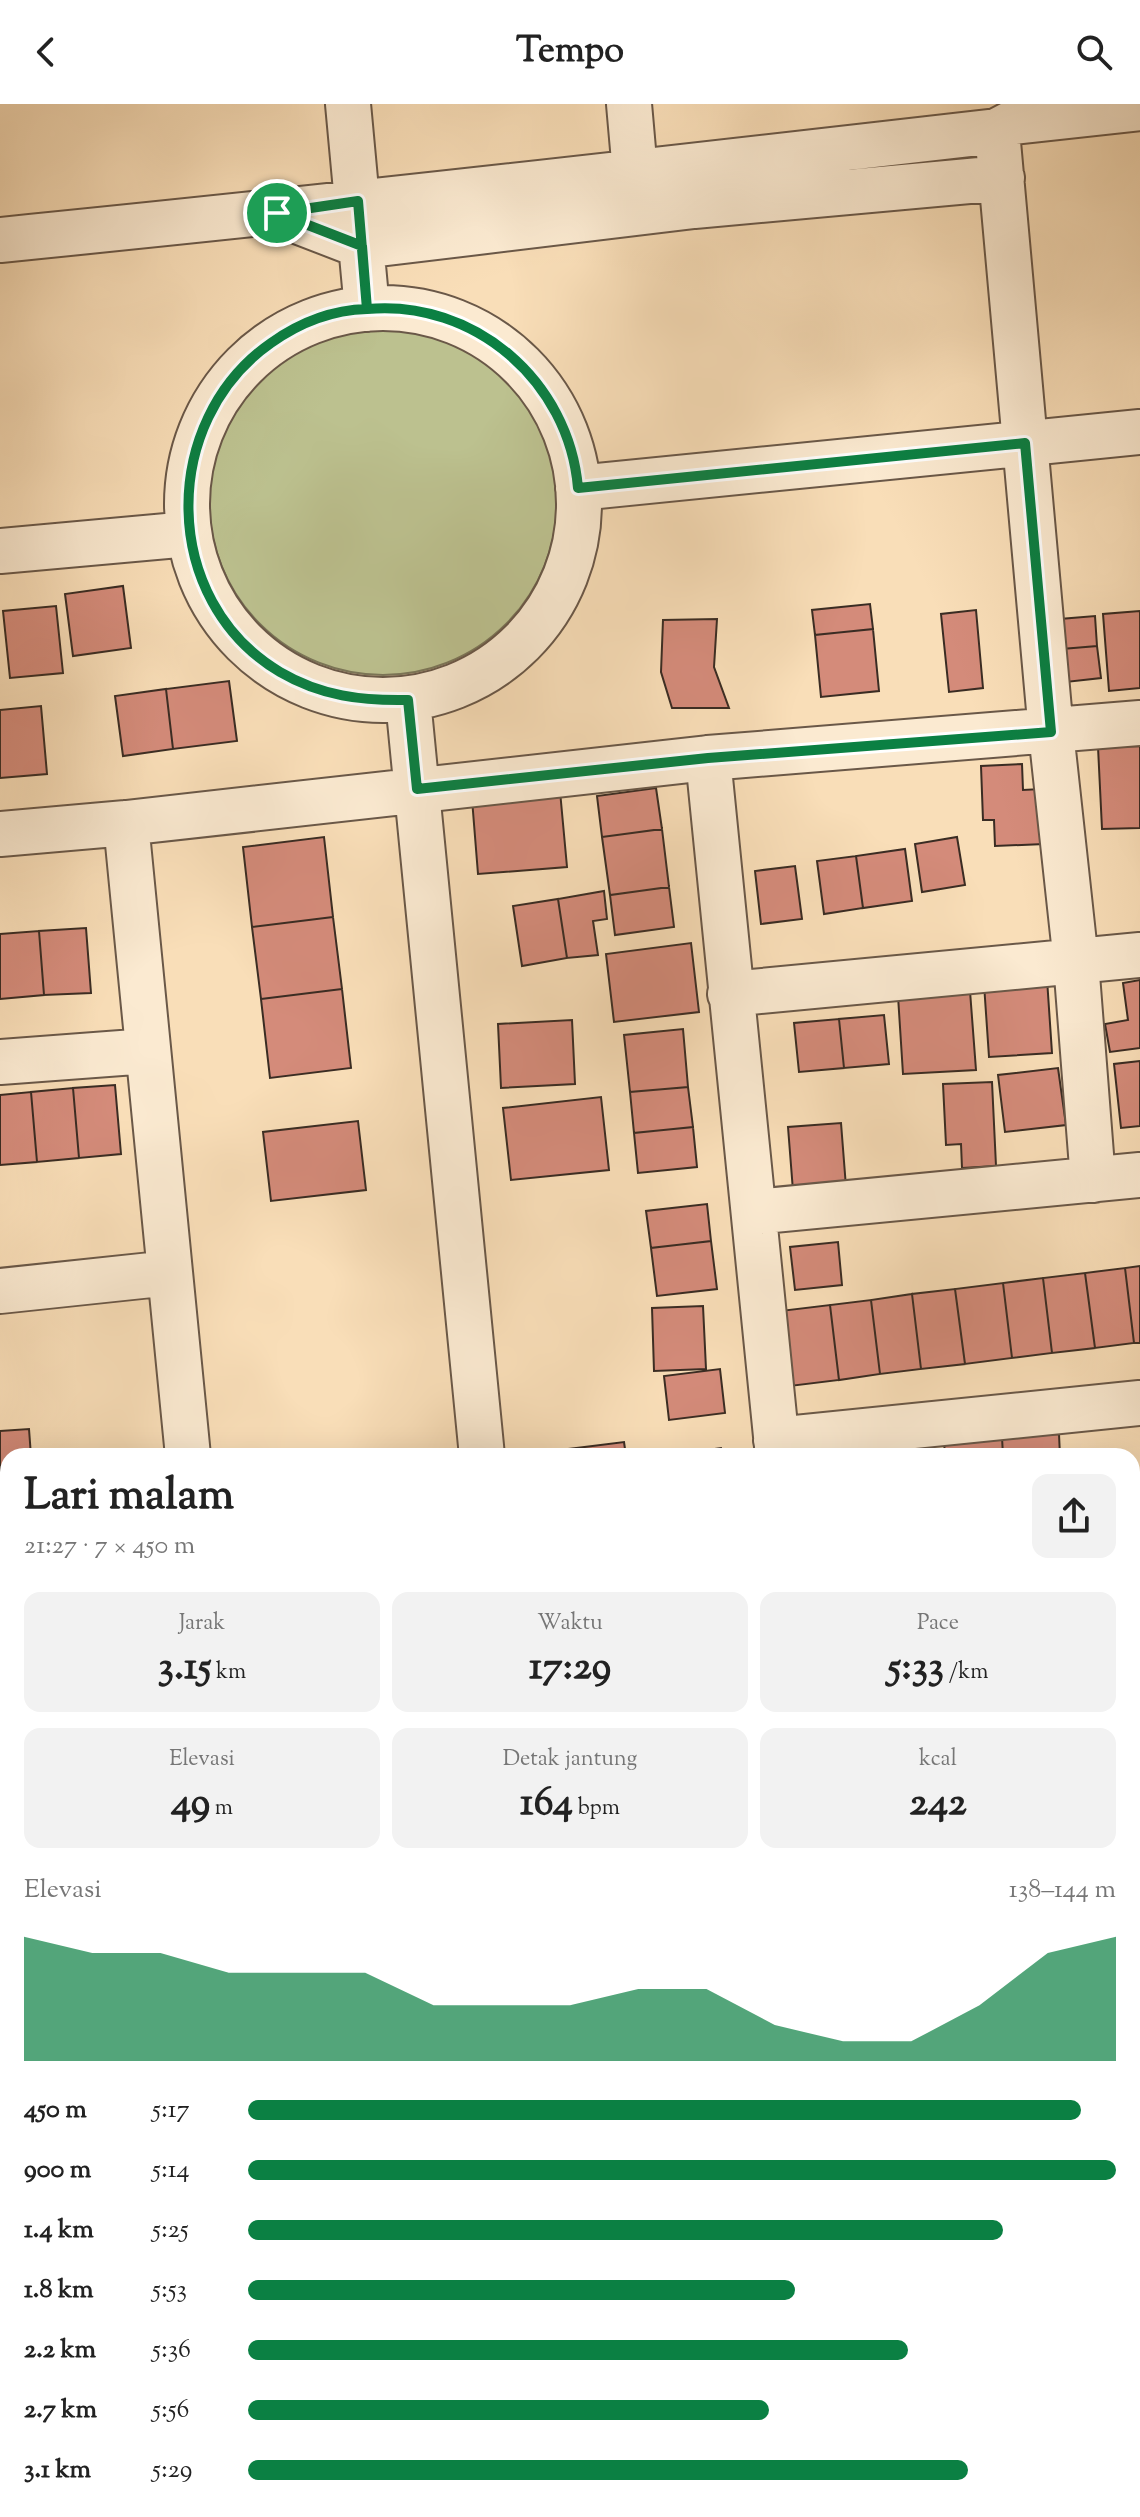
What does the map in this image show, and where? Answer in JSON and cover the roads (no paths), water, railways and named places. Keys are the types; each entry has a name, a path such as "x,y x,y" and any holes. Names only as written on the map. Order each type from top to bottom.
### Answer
{"street":[{"path":"348,104 367,309"},
{"path":"629,104 635,172"},
{"path":"277,213 362,246 997,131 1014,122 1135,107"},
{"path":"997,131 1051,732 1076,962 1093,1180"},
{"path":"0,240 277,213 358,201 635,172 692,186 1002,178"},
{"path":"352,309 367,309 416,310 446,317 474,330 512,356 543,390 559,416 570,445 578,488 576,538 569,568 556,597 539,623 519,646 481,674 439,693 408,700 375,701 341,697 279,671 252,651 229,626 202,577 189,534 187,500 197,444 215,402 235,375 260,351 288,332 319,318 352,309"},
{"path":"578,488 1140,432"},
{"path":"0,551 189,534"},
{"path":"408,700 481,1448"},
{"path":"0,834 126,823 708,758 1140,723"},
{"path":"708,758 777,1448 1140,1403"},
{"path":"126,823 187,1448"},
{"path":"730,994 1140,955"},
{"path":"0,1062 148,1051"},
{"path":"754,1212 1140,1175"},
{"path":"0,1291 170,1273"}]}
